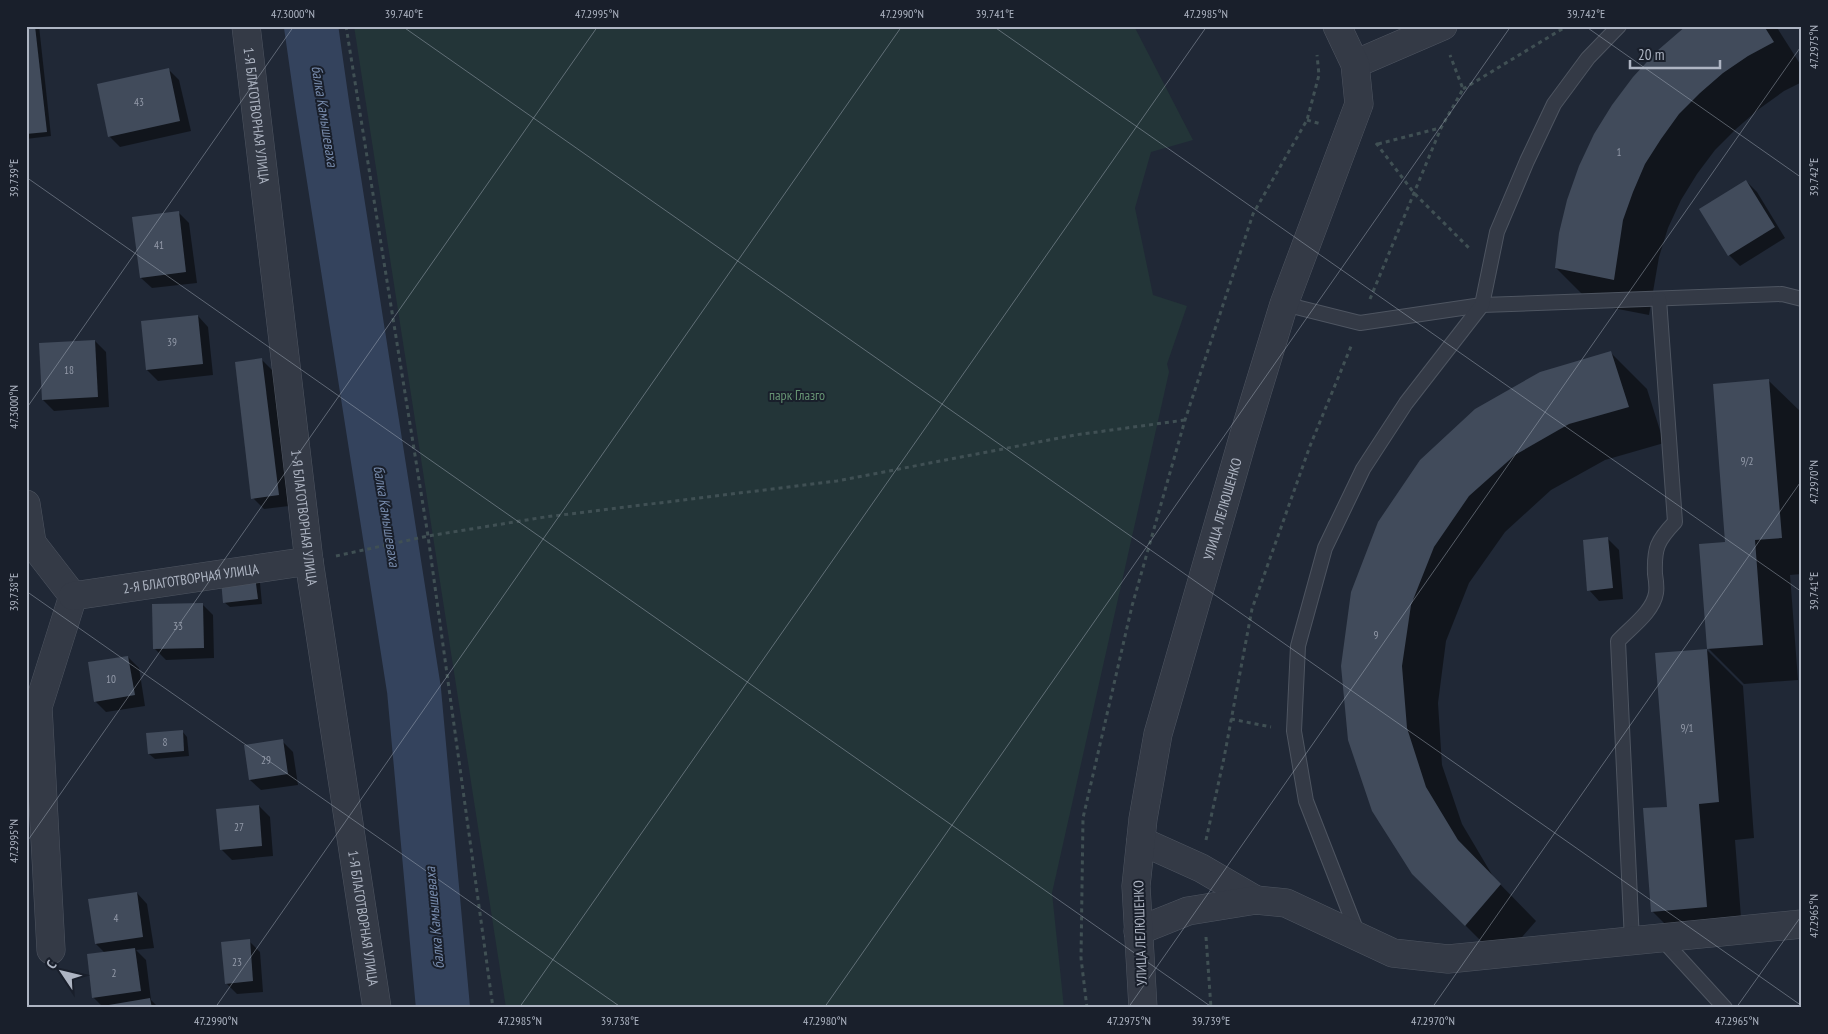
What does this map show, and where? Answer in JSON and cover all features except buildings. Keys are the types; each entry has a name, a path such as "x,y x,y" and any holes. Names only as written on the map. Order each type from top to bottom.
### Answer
{"street":[{"name":"1-Я БЛАГОТВОРНАЯ УЛИЦА","path":"246,26 309,561 377,1008"},
{"name":"УЛИЦА ЛЕЛЮШЕНКО","path":"1143,1008 1136,886 1143,819 1158,734 1243,438 1284,304 1359,104 1355,64 1336,26"},
{"path":"1355,64 1442,27"},
{"path":"26,504 32,543 72,596 38,707 51,950"},
{"name":"2-Я БЛАГОТВОРНАЯ УЛИЦА","path":"72,596 309,561"},
{"path":"1141,841 1201,868 1256,900"},
{"path":"1138,932 1188,911 1256,900 1286,903 1393,953 1448,959 1802,924"}],"lane":[{"path":"1359,937 1306,800 1294,731 1298,646 1325,548 1363,469 1406,404 1482,305 1497,232 1554,104 1588,58 1619,26"},
{"path":"1284,304 1360,323 1482,305 1782,294 1802,299"},
{"path":"1632,941 1618,641 1632,625 1648,613 1656,594 1655,560 1660,538 1675,522 1659,299"},
{"path":"1661,938 1725,1008"}],"path":[{"path":"346,26 428,536 493,1008"},
{"path":"1201,868 1252,609 1310,446 1441,128 1463,89 1567,26"},
{"path":"1442,27 1463,89"},
{"path":"1087,1008 1081,958 1083,818 1132,606 1185,420 1253,214 1307,120 1319,75 1316,48"},
{"path":"1307,120 1378,144 1414,193 1489,268"},
{"path":"1378,144 1441,128"},
{"path":"309,561 428,536 544,518 837,481 1075,435 1185,420"},
{"path":"1231,719 1294,731"},
{"path":"1203,909 1211,1008"}],"green space":[{"name":"парк Глазго","path":"354,26 1134,26 1193,140 1151,152 1135,208 1153,295 1187,306 1167,364 1169,372 1052,893 1064,1008 506,1008"}],"waterway":[{"name":"балка Камышеваха","path":"311,26 414,690 443,1008"}]}
